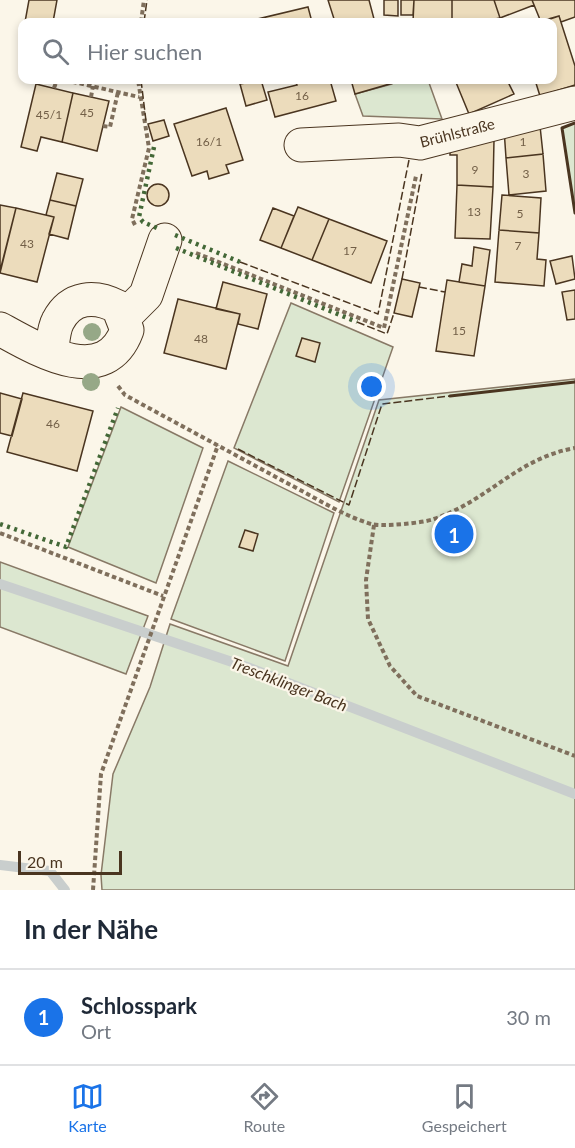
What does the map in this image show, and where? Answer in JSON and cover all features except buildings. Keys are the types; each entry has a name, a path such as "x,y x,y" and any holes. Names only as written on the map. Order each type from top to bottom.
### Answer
{"street":[{"name":"Brühlstraße","path":"301,145 399,140 420,142 575,103"},
{"path":"124,317 146,295 165,240"},
{"path":"0,329 51,354 74,362 94,362 108,358 121,345 127,330 124,317 118,307 105,300 89,298 71,305 57,322 51,354"}],"path":[{"path":"142,18 144,0"},
{"path":"54,88 56,84"},
{"path":"83,84 139,98"},
{"path":"138,84 149,148 132,219 140,231 384,328 417,171 420,142"},
{"path":"91,97 93,86"},
{"path":"103,126 110,127 118,92"},
{"path":"108,358 114,381 125,394 346,514 374,525 432,520 471,504 522,466 556,451 575,448"},
{"path":"93,890 101,774 218,445"},
{"path":"374,525 366,580 369,619 390,666 417,696 575,756"},
{"path":"0,533 163,596"}],"green space":[{"path":"392,84 429,84 442,119 363,116 355,94"},
{"path":"575,123 575,213 562,128"},
{"path":"291,303 393,347 339,502 234,448"},
{"path":"575,379 575,890 102,890 101,875 113,774 150,687 170,624 288,666 379,400"},
{"path":"121,407 203,448 156,583 68,547"},
{"path":"228,461 334,513 285,661 171,619"},
{"path":"0,562 148,616 126,674 0,627"}],"waterway":[{"name":"Treschklinger Bach","path":"0,584 247,667 575,794"},
{"path":"0,865 50,871 65,890"}],"hedge":[{"path":"154,147 139,217 143,222 159,229"},
{"path":"175,235 240,262"},
{"path":"176,248 357,322"},
{"path":"0,524 66,547 118,408"}],"fence":[{"path":"145,18 147,0"},
{"path":"141,84 146,121"},
{"path":"240,262 378,314 409,160"},
{"path":"402,279 422,172"},
{"path":"419,287 445,292"},
{"path":"357,322 387,334 394,313"},
{"path":"238,449 349,505 382,404 450,396"}],"wall":[{"path":"575,123 562,128 575,213"},
{"path":"450,396 575,382"}],"place":[{"name":"Schlosspark","path":"454,534"}]}
